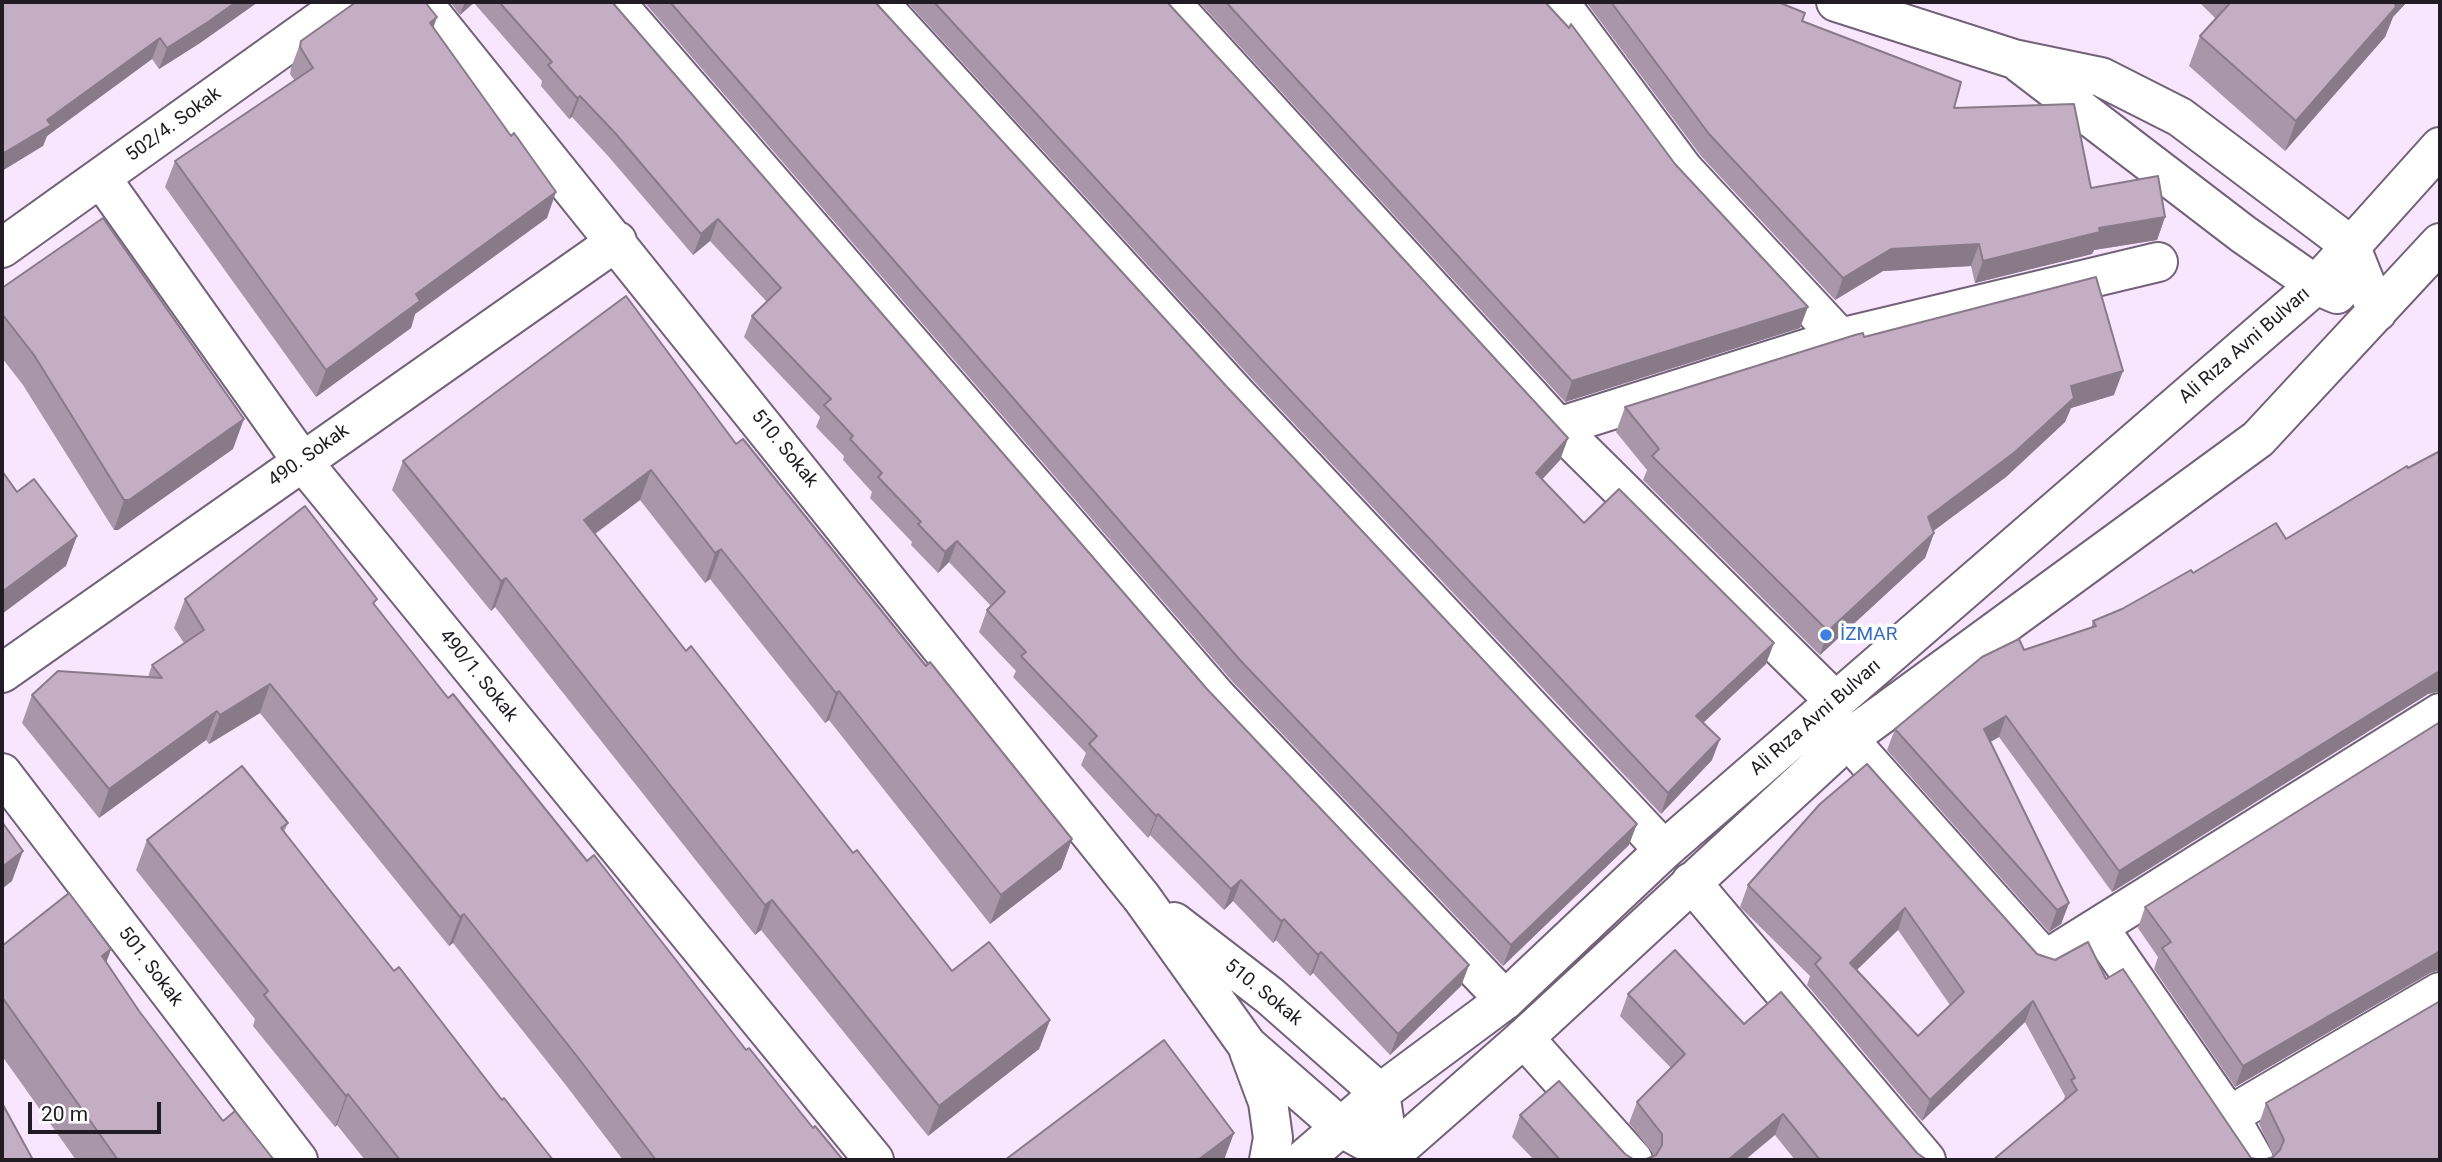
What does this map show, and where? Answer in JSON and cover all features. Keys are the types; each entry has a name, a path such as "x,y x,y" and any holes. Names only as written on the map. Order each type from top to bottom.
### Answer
{"street":[{"name":"502/4. Sokak","path":"2,248 346,2"},
{"name":"510. Sokak","path":"422,2 617,241 1142,898 1247,1045 1342,1128 1390,1159"},
{"path":"615,2 1216,696 1504,1000"},
{"path":"878,2 1227,384 1664,850"},
{"path":"1170,2 1558,427 1836,702"},
{"path":"1559,2 1685,170 1840,338"},
{"path":"1836,2 2014,59 2101,77 2180,117 2350,245 2377,312"},
{"path":"2014,59 2243,234 2316,285 2377,312"},
{"name":"Ali Rıza Avni Bulvarı","path":"1303,1160 1380,1093 1504,1000 1664,850 2316,285 2440,148"},
{"name":"490/1. Sokak","path":"101,177 302,461 874,1160"},
{"name":"490. Sokak","path":"2,673 617,241"},
{"name":"Ali Rıza Avni Bulvarı","path":"1390,1159 1524,1038 1690,881 1848,739 2258,439 2440,243"},
{"path":"1558,427 1840,338 2158,262"},
{"path":"2377,312 2440,274"},
{"path":"1848,739 2045,960 2440,713"},
{"name":"501. Sokak","path":"2,774 299,1160"},
{"path":"1690,881 1926,1160"},
{"name":"510. Sokak","path":"1142,898 1270,996 1380,1093"},
{"path":"2099,928 2229,1116 2254,1160"},
{"path":"2229,1116 2440,992"},
{"path":"1524,1038 1633,1160"},
{"path":"1247,1045 1268,1102 1273,1138 1269,1160"},
{"path":"1380,1093 1390,1159"}],"building":[{"path":"2,2 236,2 167,48 160,38 47,120 51,125 2,154"},
{"path":"356,2 425,2 437,17 430,23 511,136 514,133 556,192 416,294 420,301 326,370 175,161 313,68 300,47 301,41"},
{"path":"499,2 612,2 1207,689 1469,965 1398,1034 1321,952 1318,955 1241,880 1231,889 1158,814 1156,816 1089,744 1097,736 1021,656 1026,652 987,610 1005,592 957,541 945,552 918,524 921,522 878,477 882,473 850,439 853,436 824,405 831,399 752,316 781,288 718,219 701,234 616,134 580,96 577,98 548,65 552,62"},
{"path":"670,2 875,2 1228,388 1637,824 1511,945 1240,660"},
{"path":"934,2 1167,2 1568,438 1536,473 1584,523 1619,489 1774,643 1696,716 1720,739 1668,793 1260,358"},
{"path":"1226,2 1545,2 1569,28 1571,24 1675,164 1808,307 1572,381"},
{"path":"1611,2 1778,2 1805,13 1802,21 1961,82 1954,108 2074,104 2091,188 2158,176 2165,217 2099,228 2100,232 1983,261 1979,244 1891,249 1843,278 1709,134"},
{"path":"2231,2 2394,2 2396,7 2296,121 2200,36"},
{"path":"103,218 244,419 129,500 124,500 34,355 2,314 2,288"},
{"path":"2096,277 2123,371 2071,386 2074,398 2015,452 1928,517 1934,533 1828,631 1652,456 1659,449 1625,407 1855,335 1863,333 1864,337"},
{"path":"626,296 736,444 743,439 926,666 930,662 1072,839 1001,895 839,691 836,693 721,549 715,553 651,470 584,520 686,651 691,646 853,853 857,850 952,971 989,942 1050,1020 939,1106 772,900 765,905 506,578 501,581 403,461"},
{"path":"2440,451 2440,672 2119,871 2006,716 1984,729 2069,903 2057,910 1895,729 1982,657 2019,639 2024,650 2096,626 2093,621 2122,609 2191,570 2193,573 2276,523 2286,539 2407,466 2408,468"},
{"path":"2,471 17,492 34,479 77,536 2,592"},
{"path":"305,506 377,599 373,603 448,698 453,694 587,861 594,855 746,1050 749,1048 813,1128 815,1126 843,1160 656,1160 464,914 460,917 270,684 220,715 217,711 109,789 32,695 58,671 162,678 152,665 204,630 185,599"},
{"path":"2440,722 2440,951 2243,1066 2162,948 2171,942 2145,907"},
{"path":"1867,764 2037,954 2055,960 2088,942 2106,979 2123,969 2251,1158 2261,1160 1993,1160 2077,1090 2071,1080 2075,1078 2033,1001 1930,1100 1815,964 1821,958 1748,885 1820,804","holes":["1905,908 1964,992 1918,1036 1850,963"]},
{"path":"242,766 288,823 281,828 336,898 394,971 399,967 502,1100 504,1098 553,1160 400,1160 264,995 268,991 147,840"},
{"path":"2,822 23,851 2,867"},
{"path":"69,893 111,949 102,956 139,1011 223,1121 235,1111 274,1160 118,1160 2,997 2,946"},
{"path":"1675,950 1744,1024 1781,992 1917,1153 1927,1160 1820,1160 1783,1114 1728,1160 1644,1160 1656,1155 1662,1145 1662,1134 1637,1102 1685,1054 1628,994"},
{"path":"2440,1001 2440,1160 2263,1160 2273,1157 2284,1140 2266,1103"},
{"path":"1164,1040 1234,1133 1198,1160 1005,1160"},
{"path":"1559,1081 1625,1154 1633,1159 1644,1160 1560,1160 1520,1115"},
{"path":"2,1103 33,1160 2,1160"}],"place":[{"name":"İZMAR","path":"1826,635"}]}
